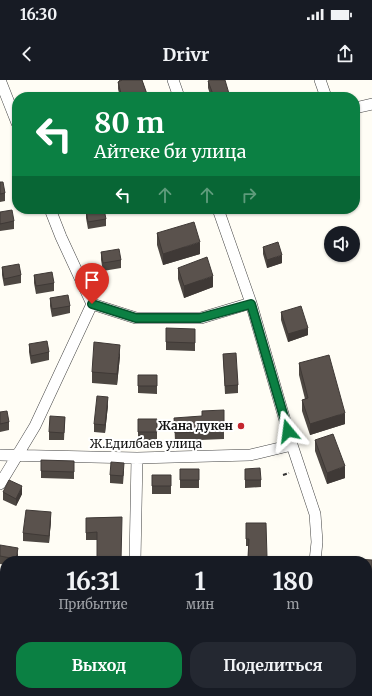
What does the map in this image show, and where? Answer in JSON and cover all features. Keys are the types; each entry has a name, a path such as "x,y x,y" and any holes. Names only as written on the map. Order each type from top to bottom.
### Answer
{"street":[{"path":"0,80 12,110"},
{"path":"173,80 177,92"},
{"path":"320,80 324,92"},
{"path":"360,107 372,104"},
{"path":"52,214 92,304 136,318 200,318 251,304"},
{"path":"220,214 251,304 292,445 315,514 317,542 316,556"},
{"path":"0,484 35,426 92,304"},
{"name":"Ж.Едилбаев улица","path":"0,455 17,454 137,458 250,455 292,445"},
{"path":"135,556 137,458"}],"building":[{"path":"122,80 142,80 146,92 121,92 118,82"},
{"path":"225,80 229,92 212,92 208,81"},
{"path":"0,182 3,182 5,193 0,194"},
{"path":"12,210 14,221 0,224 0,212"},
{"path":"87,214 105,214 106,219 88,222"},
{"path":"194,222 200,242 163,254 157,233"},
{"path":"278,242 282,255 267,260 263,247"},
{"path":"119,249 121,260 103,263 101,252"},
{"path":"207,257 213,276 184,286 178,268"},
{"path":"19,264 21,275 4,279 2,267"},
{"path":"52,272 54,283 36,286 34,275"},
{"path":"68,295 70,306 52,309 50,298"},
{"path":"301,306 308,328 288,334 281,312"},
{"path":"166,328 195,329 195,343 166,342"},
{"path":"47,341 49,352 31,356 29,344"},
{"path":"94,342 120,345 117,374 92,372"},
{"path":"236,353 238,385 225,386 223,354"},
{"path":"329,355 345,413 310,424 302,400 308,398 299,363"},
{"path":"138,375 157,375 157,386 138,386"},
{"path":"97,396 108,397 105,425 94,424"},
{"path":"224,410 224,431 175,433 174,418 202,416 202,411"},
{"path":"7,411 9,422 0,424 0,412"},
{"path":"50,416 65,417 64,433 49,432"},
{"path":"138,419 157,419 157,432 138,432"},
{"path":"333,434 345,466 327,473 315,440"},
{"path":"41,460 74,461 74,472 41,471"},
{"path":"111,462 124,463 123,476 110,475"},
{"path":"260,468 261,480 245,480 245,469"},
{"path":"180,469 199,469 199,480 180,480"},
{"path":"152,475 171,475 171,486 152,486"},
{"path":"9,480 22,486 16,499 3,492"},
{"path":"26,510 51,512 49,536 23,533"},
{"path":"122,517 121,556 97,556 97,532 86,533 86,518"},
{"path":"246,523 266,523 267,556 248,556 249,539 246,539"},
{"path":"0,545 18,548 17,556 0,556"}],"place":[{"name":"Жана дукен","path":"241,426"}],"route":[{"path":"92,304 136,318 200,318 251,304 288,431"}]}
